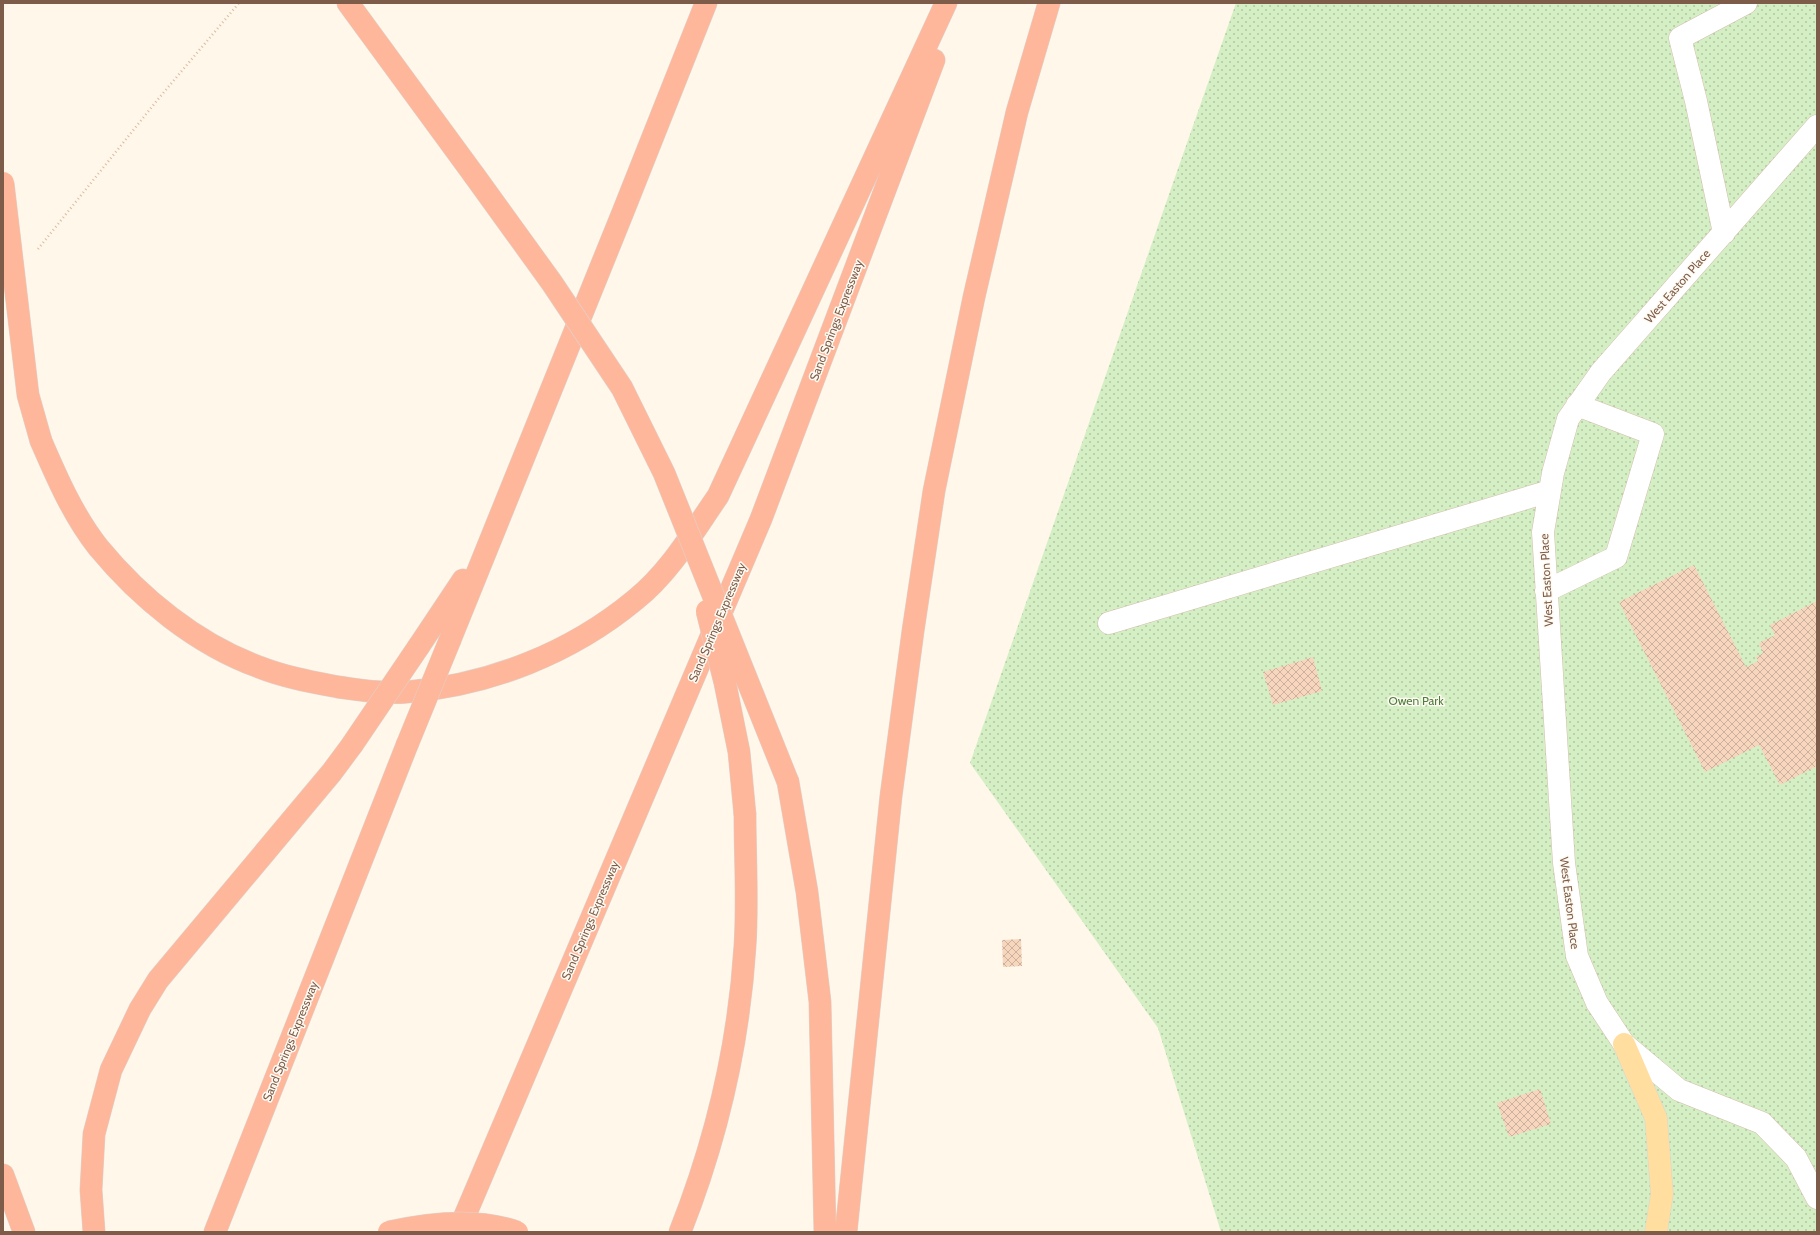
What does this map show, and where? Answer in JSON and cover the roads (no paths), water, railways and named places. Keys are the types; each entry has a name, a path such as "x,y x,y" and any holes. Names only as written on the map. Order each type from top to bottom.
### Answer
{"highway":[{"path":"348,3 552,284 622,388 664,473 788,782 807,892 820,1002 825,1232"},
{"name":"Sand Springs Expressway","path":"214,1232 486,546 617,227 706,3"},
{"path":"3,183 28,395 41,441 73,510 98,546 131,584 168,616 208,643 259,667 316,683 368,692 405,693 455,686 491,678 529,663 591,632 637,599 670,565 718,496 946,3"},
{"name":"Sand Springs Expressway","path":"458,1232 761,519 956,3"},
{"path":"846,1232 891,796 912,631 934,491 974,297 1017,112 1049,3"},
{"path":"664,473 710,621 725,683 739,752 745,815 745,945 737,1021 713,1134 694,1196 680,1232"},
{"path":"94,1232 91,1190 94,1134 111,1070 140,1009 158,980 332,772 352,745 486,546"},
{"path":"3,1175 24,1232"},
{"path":"389,1232 413,1227 449,1224 478,1225 508,1229 517,1232"}],"main road":[{"path":"1624,1044 1656,1118 1662,1194 1656,1232"}],"street":[{"path":"1724,233 1696,101 1680,38 1746,3"},
{"name":"West Easton Place","path":"1817,126 1601,372 1568,419 1553,473 1544,532 1546,591 1564,863 1577,956 1598,1003 1624,1044 1679,1090 1762,1124 1796,1158 1817,1198"},
{"path":"1546,591 1616,557 1653,434 1577,406"},
{"path":"1109,623 1550,490"}],"park label":[{"name":"Owen Park","path":"1416,700"}]}
